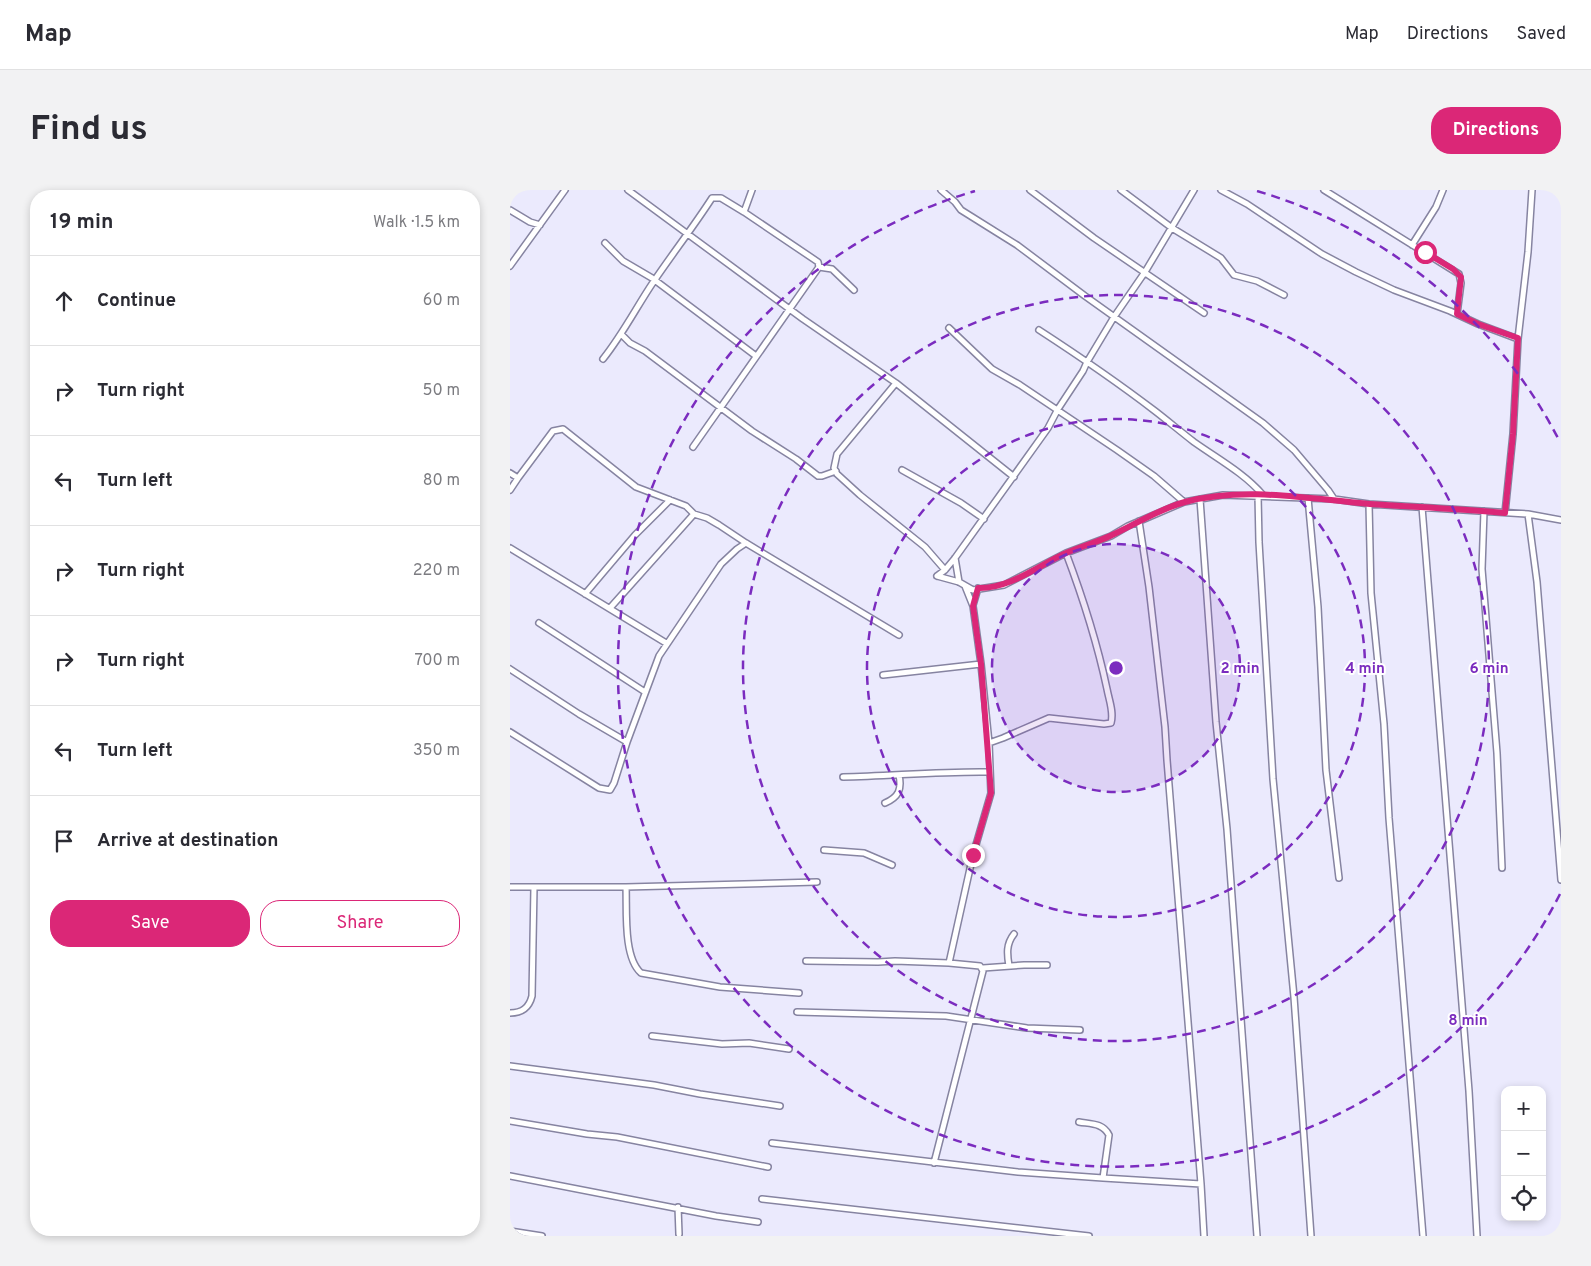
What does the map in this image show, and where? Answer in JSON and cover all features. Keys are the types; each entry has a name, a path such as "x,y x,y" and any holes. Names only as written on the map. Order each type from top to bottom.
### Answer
{"street":[{"path":"510,266 565,190"},
{"path":"628,190 789,309 896,383 1014,477"},
{"path":"744,212 752,190"},
{"path":"942,190 960,210 1017,245 1263,423 1294,450 1334,499"},
{"path":"1030,190 1094,238 1204,313"},
{"path":"1121,190 1172,228 1221,258 1234,276 1257,281 1284,295"},
{"path":"1194,190 1145,272 1114,317 1048,428 955,558 945,570 936,576 959,582 973,590 1004,585 1066,553 1110,536 1139,521 1184,502 1232,494 1334,499 1369,504 1528,514 1561,520"},
{"path":"1221,190 1248,204 1322,254 1356,272 1394,290 1518,338"},
{"path":"1324,190 1460,274 1461,283 1457,314"},
{"path":"1412,245 1436,207 1443,190"},
{"path":"1505,513 1513,434 1518,338 1528,252 1532,190"},
{"path":"603,359 621,334 654,280 689,234 712,198 721,198 818,262 818,267 693,447"},
{"path":"510,210 530,222 540,225"},
{"path":"605,243 623,261 654,280 756,356"},
{"path":"818,267 832,269 854,290"},
{"path":"949,328 992,369 1058,409 1154,476 1184,502"},
{"path":"1039,330 1087,362 1242,475 1260,495 1259,542 1273,778 1293,987 1312,1236"},
{"path":"621,334 630,343 818,476 836,471"},
{"path":"896,383 837,454 834,460 836,471 860,495 925,547 945,570"},
{"path":"510,490 553,431 563,429 636,487 686,506 694,514 707,518 719,525 899,635"},
{"path":"902,470 961,502 984,519"},
{"path":"510,472 518,478"},
{"path":"1308,498 1318,607 1326,770 1339,878"},
{"path":"1200,499 1257,1236"},
{"path":"585,594 635,535 670,500"},
{"path":"1369,504 1370,593 1384,724 1391,848 1423,1236"},
{"path":"1422,506 1469,1091 1477,1236"},
{"path":"1484,511 1482,570 1497,753 1502,868"},
{"path":"610,608 694,514"},
{"path":"1528,514 1537,582 1561,880"},
{"path":"1139,521 1150,587 1166,726 1167,760 1204,1236"},
{"path":"510,732 599,788 606,790 612,788 658,656 721,564 746,543"},
{"path":"510,548 666,643"},
{"path":"989,743 1049,718 1104,724 1111,723 1112,710 1101,661 1082,597 1066,553"},
{"path":"955,558 959,582"},
{"path":"949,963 973,855 991,793 989,743 981,664 973,606 965,586"},
{"path":"973,606 978,588"},
{"path":"539,623 646,692"},
{"path":"884,675 981,664"},
{"path":"510,669 579,714 627,742"},
{"path":"843,777 952,771 990,772"},
{"path":"885,803 892,800 900,792 899,775"},
{"path":"824,850 864,853 892,865"},
{"path":"510,887 626,887 817,882"},
{"path":"510,1014 521,1012 525,1009 530,1003 532,996 534,887"},
{"path":"626,887 630,952 635,967 641,972 720,987 799,993"},
{"path":"1009,966 1009,940 1014,934"},
{"path":"806,961 949,963 980,966 983,968 1047,965"},
{"path":"934,1162 982,979 983,968"},
{"path":"797,1012 946,1016 972,1018 1027,1028 1080,1030"},
{"path":"652,1036 722,1044 749,1043 789,1050"},
{"path":"510,1066 638,1082 780,1106"},
{"path":"510,1121 616,1137 768,1167"},
{"path":"1079,1122 1100,1125 1106,1129 1109,1135 1103,1178"},
{"path":"772,1143 1018,1172 1201,1184"},
{"path":"510,1176 678,1207 716,1216 758,1222"},
{"path":"762,1199 1089,1236"},
{"path":"678,1207 679,1234"},
{"path":"510,1232 542,1236"}],"route":[{"path":"973,855 991,793 989,743 973,606 978,588 1004,585 1066,553 1110,536 1128,526 1184,502 1223,495 1334,499 1369,504 1505,513 1513,434 1518,338 1478,324 1457,314 1461,283 1460,274 1425,252"}]}
